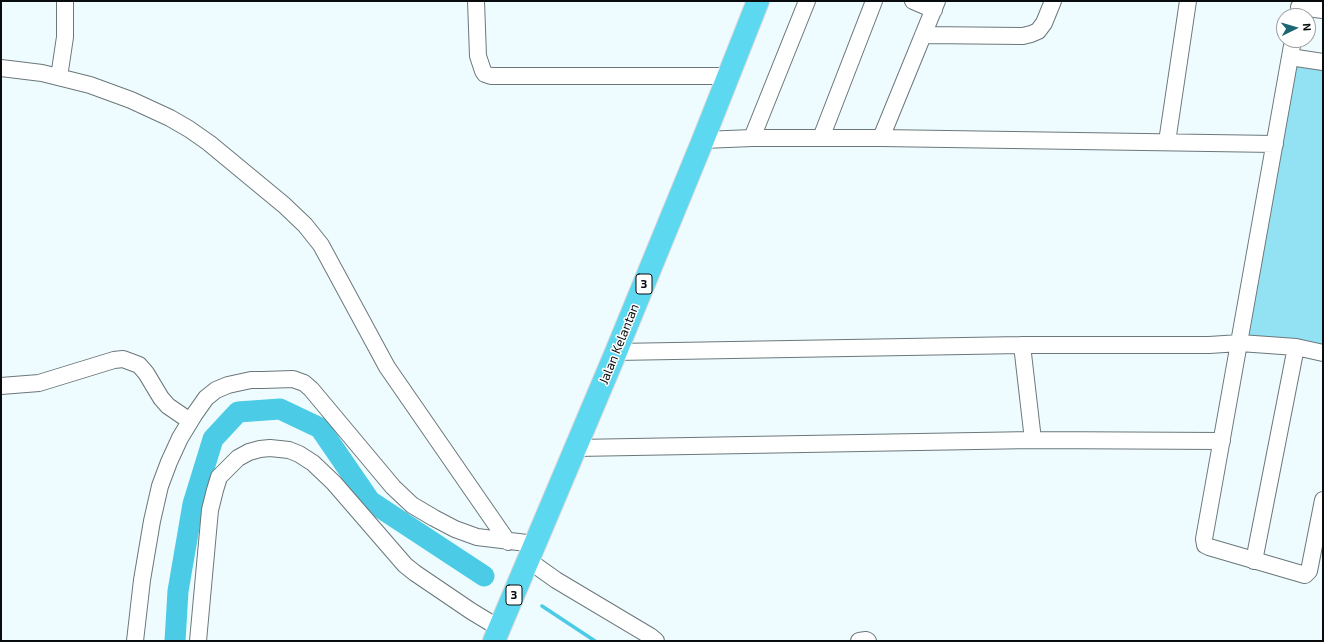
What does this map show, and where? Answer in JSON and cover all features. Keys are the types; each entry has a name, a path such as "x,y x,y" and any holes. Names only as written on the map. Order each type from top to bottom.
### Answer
{"highway":[{"name":"Jalan Kelantan","path":"499,635 530,556 703,140 758,1"}],"street":[{"path":"59,77 65,37 65,1"},
{"path":"476,1 478,56 483,71 485,74 491,76 728,76"},
{"path":"752,138 807,1"},
{"path":"821,138 874,1"},
{"path":"881,138 935,6 913,1"},
{"path":"923,35 1023,36 1031,34 1038,30 1044,23 1053,1"},
{"path":"1167,142 1188,1"},
{"path":"1292,48 1204,539 1205,545 1209,548 1303,575 1307,574 1309,571 1323,500"},
{"path":"1290,57 1323,62"},
{"path":"1,68 42,73 59,77 90,85 131,100 189,129 233,161 284,205 305,225 321,245 387,367 508,542 530,556 556,580 656,641"},
{"path":"703,140 752,138 881,138 1275,144"},
{"path":"616,352 1022,345 1209,345 1240,343 1296,347 1323,353"},
{"path":"1022,345 1033,440"},
{"path":"1254,561 1296,347"},
{"path":"1,386 38,383 114,360 123,359 139,365 168,406 190,421"},
{"path":"135,641 142,580 152,521 160,486 180,438 190,421 206,398 216,390 228,385 251,380 300,380 311,389 392,487 412,505 434,518 477,537 508,542"},
{"path":"576,448 1033,440 1222,441"},
{"path":"198,641 210,510 219,476 238,458 249,452 270,448 289,450 299,454 313,463 334,483 405,564 415,573 471,611 499,635"},
{"path":"859,641 868,641"}],"shaded area":[{"path":"1290,57 1323,62 1323,346 1246,336"}],"waterway":[{"path":"175,641 178,591 193,504 213,439 238,412 280,409 320,428 370,501 484,576"},
{"path":"542,606 595,641"}]}
